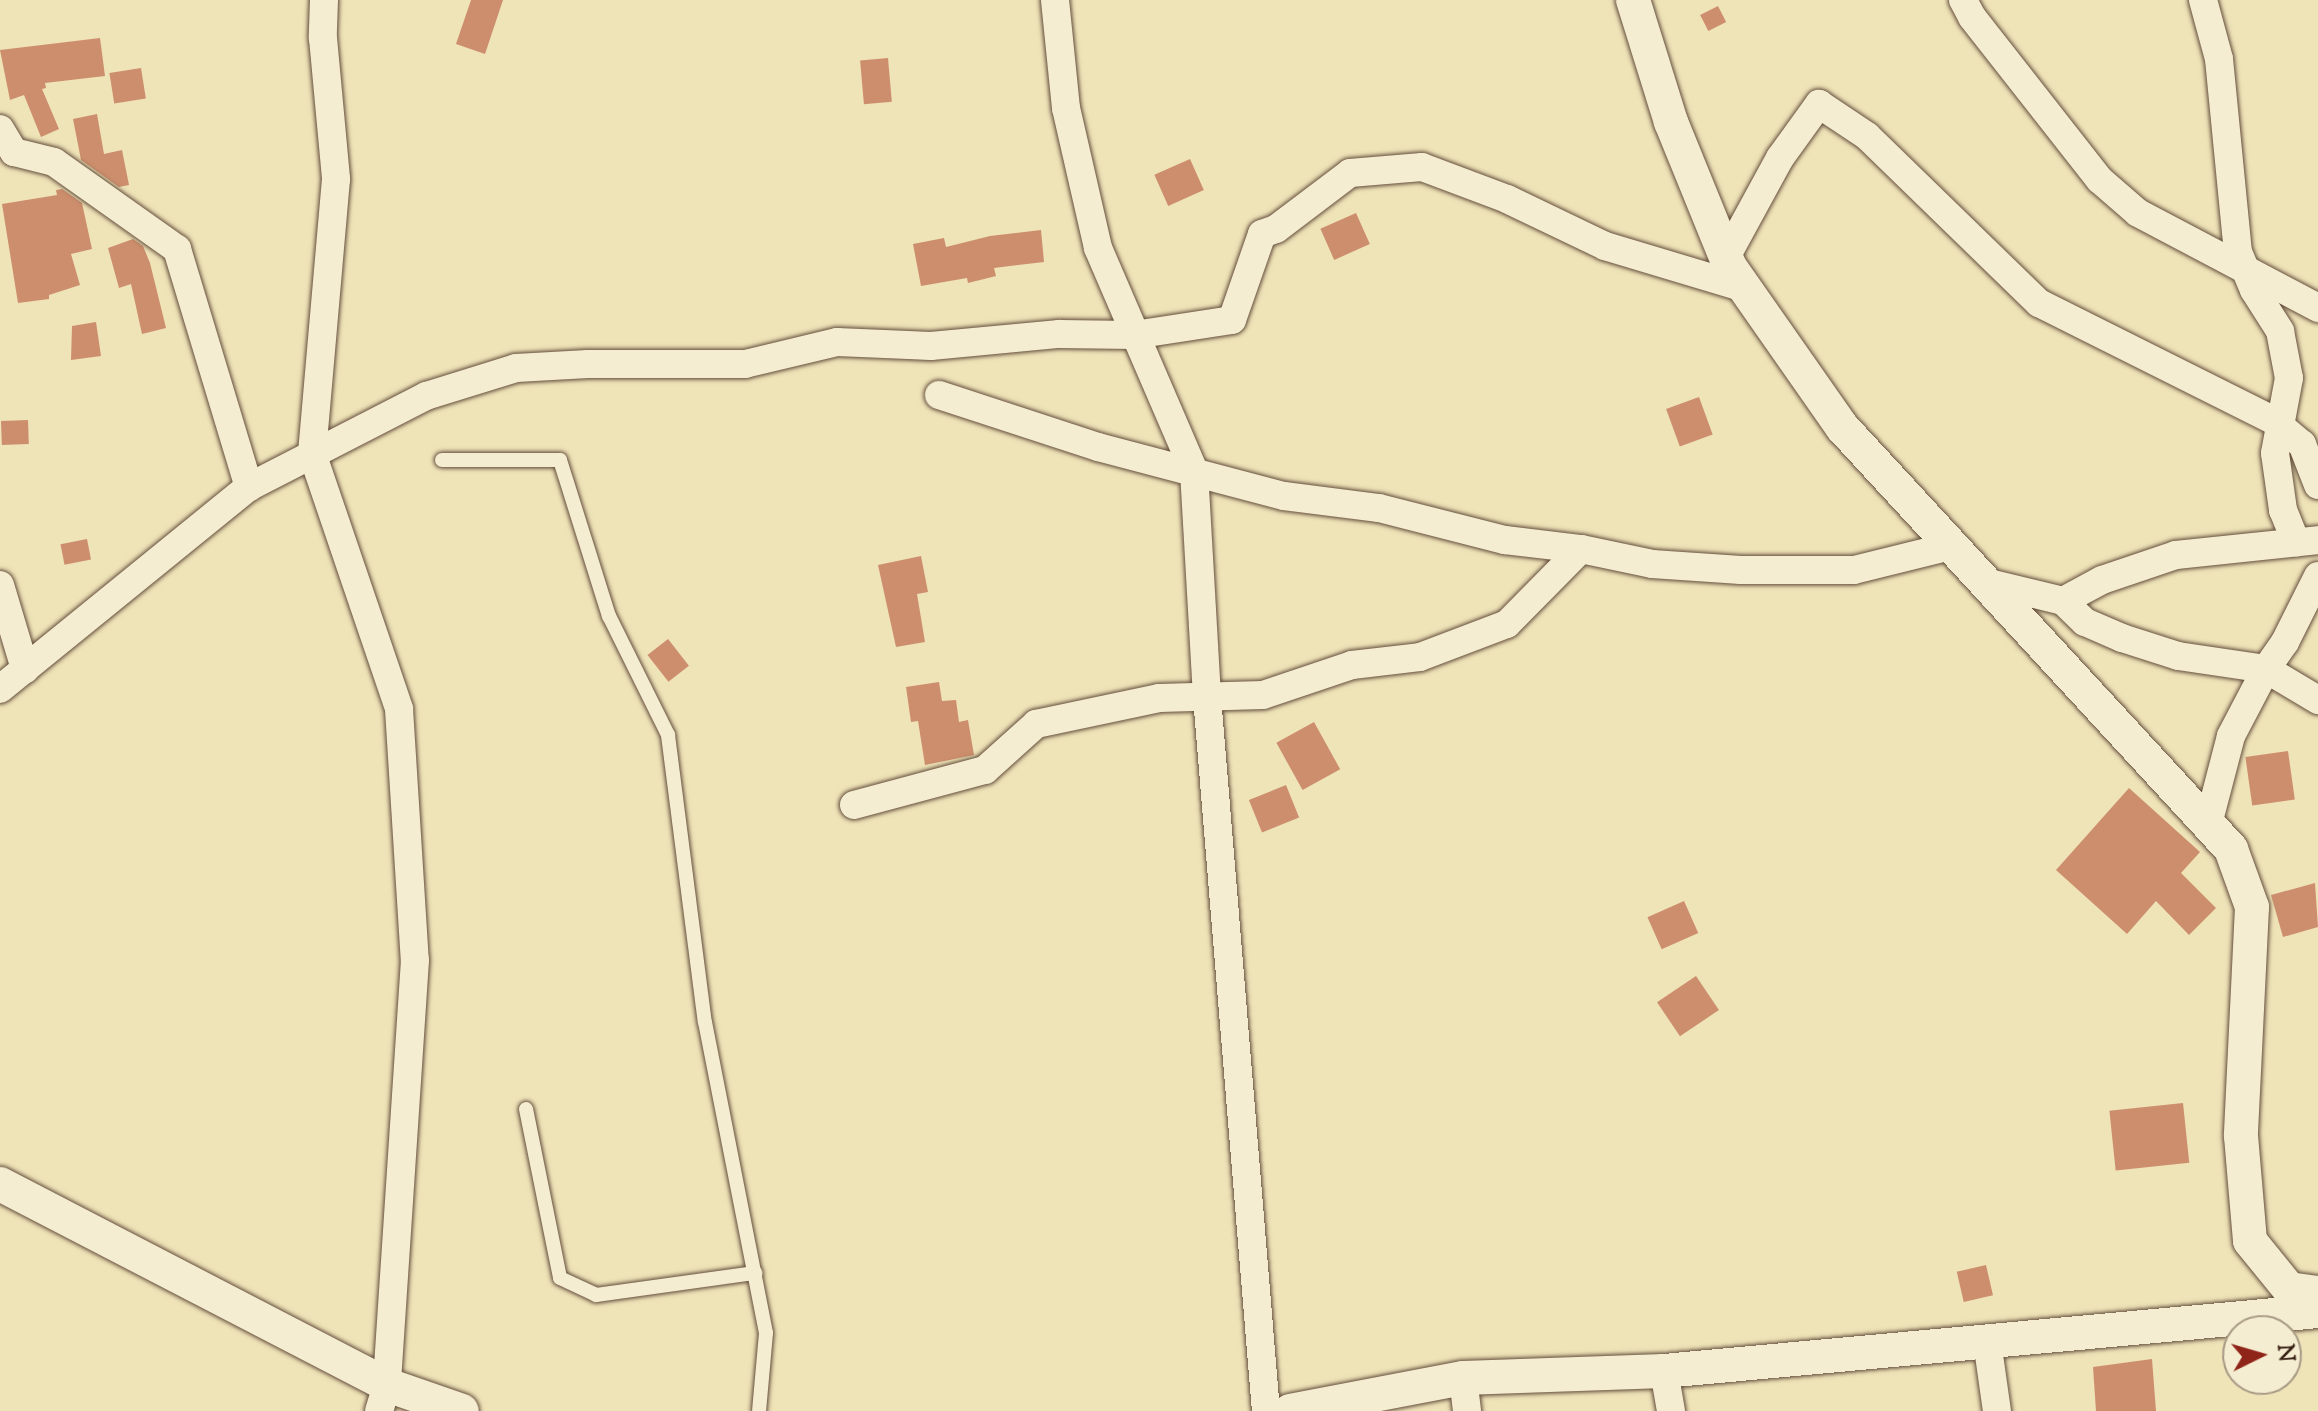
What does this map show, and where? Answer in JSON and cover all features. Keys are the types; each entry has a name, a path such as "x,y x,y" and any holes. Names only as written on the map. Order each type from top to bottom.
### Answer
{"street":[{"path":"324,0 323,38 336,179 312,453 399,709 415,960 383,1398"},
{"path":"1055,0 1066,108 1098,248 1194,471 1207,697 1266,1411"},
{"path":"1633,0 1671,122 1726,257 1842,427 2231,849 2252,907 2241,1136 2250,1241 2289,1289 2318,1293"},
{"path":"1963,0 1972,17 2100,180 2138,213 2318,308"},
{"path":"2203,0 2219,59 2238,252 2280,331 2289,378 2275,453 2283,510 2307,541"},
{"path":"1726,257 1780,158 1819,104 1867,136 2039,303 2278,424 2302,444 2318,485"},
{"path":"0,129 14,152 54,162 177,249 249,487"},
{"path":"0,689 249,487 426,396 516,368 588,364 745,364 837,342 931,346 1059,334 1134,335 1232,320 1262,234 1276,229 1350,173 1422,167 1507,199 1605,246 1745,288"},
{"path":"939,395 1098,447 1284,496 1379,508 1505,540 1581,549 1652,564 1741,570 1854,570 1951,546"},
{"path":"2063,601 2102,580 2176,555 2307,541"},
{"path":"854,805 985,770 1036,724 1159,698 1263,695 1352,665 1420,657 1507,624 1581,549"},
{"path":"2208,824 2231,736 2266,669 2285,642 2318,576"},
{"path":"1985,582 2063,601 2085,622 2178,656 2266,669 2318,700"},
{"path":"0,585 25,669"},
{"path":"0,1184 383,1398 462,1411"},
{"path":"1290,1411 1664,1371 2318,1311"},
{"path":"1987,1341 1997,1411"},
{"path":"1664,1371 1671,1411"}],"lane":[{"path":"442,460 560,460 609,616 668,735 705,1022 766,1333 759,1411"},
{"path":"526,1109 560,1278 596,1295 755,1273"}],"building":[{"path":"471,0 503,0 485,54 456,44"},
{"path":"1718,6 1726,22 1708,31 1700,15"},
{"path":"100,38 105,76 45,83 46,88 42,89 59,129 41,137 24,95 10,100 0,50"},
{"path":"888,58 892,102 864,104 860,60"},
{"path":"141,68 146,99 114,104 109,73"},
{"path":"97,114 104,154 122,150 129,185 119,187 81,160 73,119"},
{"path":"1190,159 1204,190 1168,206 1154,175"},
{"path":"62,189 82,203 92,249 71,254 80,285 49,295 49,299 18,303 2,204 57,195 56,190"},
{"path":"1356,213 1370,244 1334,260 1320,229"},
{"path":"1041,230 1044,262 994,268 996,276 968,283 967,278 921,286 913,244 944,238 946,247 990,236"},
{"path":"133,239 143,246 150,263 166,328 142,334 131,284 119,288 108,248"},
{"path":"96,322 101,356 71,360 72,326"},
{"path":"1699,397 1713,435 1680,447 1666,409"},
{"path":"28,420 29,444 2,445 1,421"},
{"path":"87,539 91,560 65,565 60,544"},
{"path":"921,556 928,592 917,594 925,642 896,647 878,565"},
{"path":"668,639 689,666 668,682 648,655"},
{"path":"939,682 942,701 956,700 959,722 968,720 974,755 925,765 918,721 911,722 906,687"},
{"path":"1314,722 1340,769 1303,790 1276,743"},
{"path":"2288,751 2295,800 2252,806 2245,757"},
{"path":"1286,785 1299,817 1262,832 1249,800"},
{"path":"2129,788 2200,852 2181,873 2216,908 2189,935 2156,901 2127,934 2056,870"},
{"path":"2315,883 2318,927 2283,937 2271,895"},
{"path":"1684,901 1698,933 1662,949 1647,917"},
{"path":"1696,976 1719,1010 1680,1036 1657,1002"},
{"path":"2183,1103 2189,1163 2116,1170 2109,1111"},
{"path":"1986,1265 1993,1295 1964,1302 1957,1272"},
{"path":"2152,1359 2156,1411 2096,1411 2093,1367"}]}
